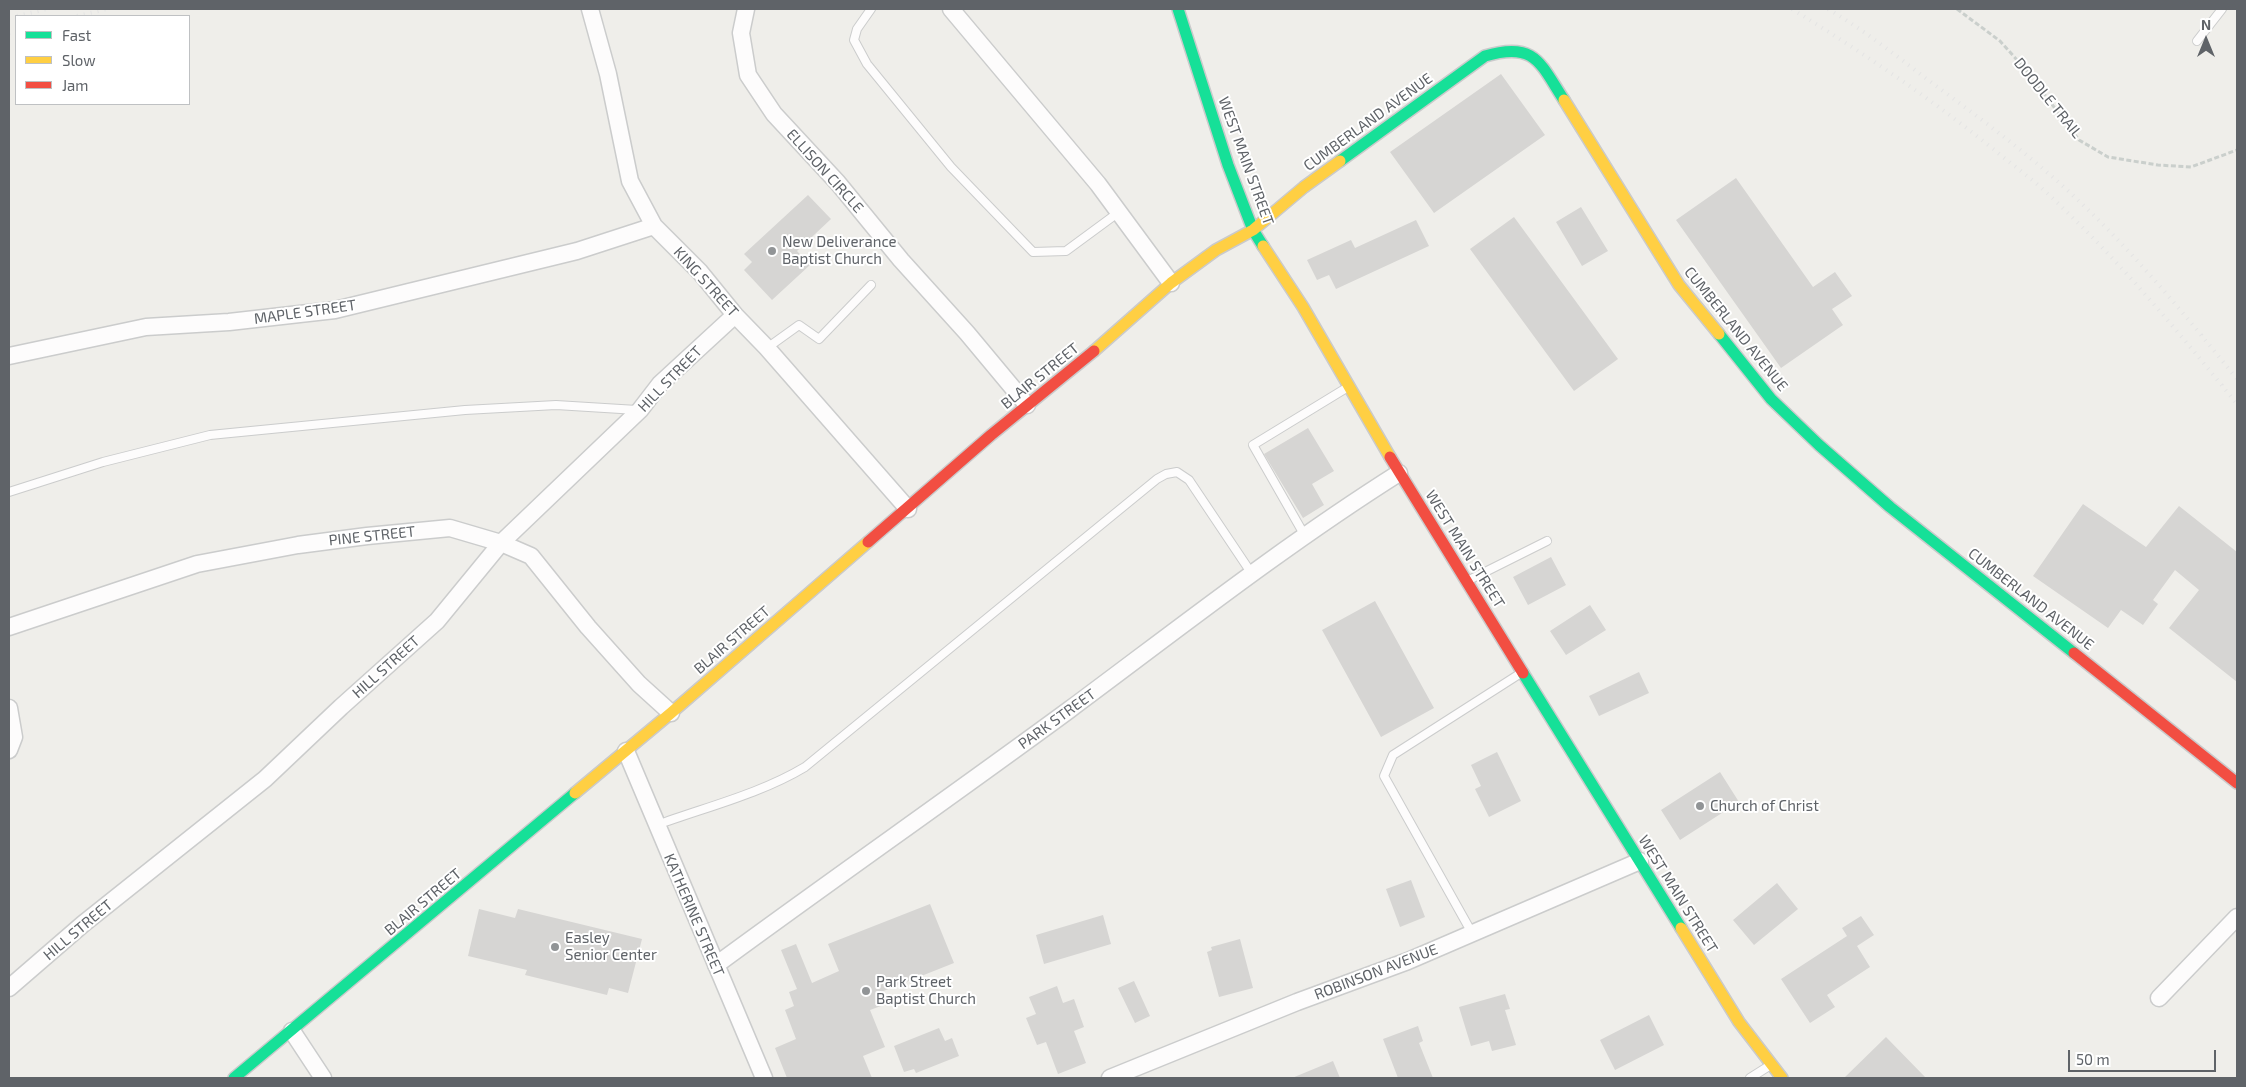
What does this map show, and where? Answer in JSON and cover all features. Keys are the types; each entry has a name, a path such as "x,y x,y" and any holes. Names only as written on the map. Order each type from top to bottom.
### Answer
{"street":[{"name":"KING STREET","path":"590,9 608,74 630,181 654,226 700,272 735,315 767,348 908,508"},
{"name":"ELLISON CIRCLE","path":"746,9 741,33 748,75 774,114 838,183 901,260 967,333 1027,405"},
{"path":"951,9 1098,184 1171,283"},
{"name":"WEST MAIN STREET","path":"1178,9 1228,165 1253,230 1350,386 1399,473 1739,1022 1782,1078"},
{"name":"CUMBERLAND AVENUE","path":"1253,230 1304,188 1485,56 1502,51 1530,54 1542,65 1678,285 1771,399 1819,445 1890,507 2237,783"},
{"name":"MAPLE STREET","path":"9,356 146,327 229,322 336,310 577,251 654,226"},
{"name":"BLAIR STREET","path":"234,1078 671,713 1027,405 1106,341 1171,283 1216,250 1253,230"},
{"name":"HILL STREET","path":"9,988 83,924 265,779 341,707 437,621 501,543 640,410 660,384 735,315"},
{"name":"PARK STREET","path":"716,965 987,770 1343,508 1399,473"},
{"name":"PINE STREET","path":"9,627 197,564 298,545 450,528 501,543 531,556 588,627 639,684 671,713"},
{"path":"9,708 14,737 9,750"},
{"name":"KATHERINE STREET","path":"626,751 764,1078"},
{"name":"ROBINSON AVENUE","path":"1110,1078 1297,1002 1408,961 1640,861"},
{"path":"2159,998 2237,917"},
{"path":"292,1031 324,1078"}],"lane":[{"path":"871,9 857,29 854,40 867,64 951,167 1033,252 1066,251 1119,212"},
{"path":"2197,41 2222,9"},
{"path":"767,348 798,325 819,339 871,285"},
{"path":"1305,536 1254,445 1350,386"},
{"path":"9,492 102,462 210,435 465,410 546,405 640,410"},
{"path":"657,825 789,777 805,767 1157,479 1166,474 1177,472 1189,480 1252,574"},
{"path":"1467,581 1547,541"},
{"path":"1472,933 1384,776 1392,755 1523,672"},
{"path":"1750,1078 1771,1064"}],"path":[{"name":"DOODLE TRAIL","path":"1957,9 2000,41 2026,70 2079,140 2108,157 2158,165 2190,167 2237,150"}],"building":[{"path":"1501,74 1545,135 1434,213 1390,152"},
{"path":"1736,178 1813,287 1835,272 1852,296 1832,309 1843,325 1781,368 1676,220"},
{"name":"New Deliverance Baptist Church","path":"808,195 831,219 797,251 810,265 772,300 744,270 752,262 744,254"},
{"path":"1581,207 1608,251 1582,266 1556,222"},
{"path":"1514,217 1618,359 1574,391 1470,249"},
{"path":"1416,220 1429,246 1336,289 1329,275 1317,280 1307,260 1351,240 1355,248"},
{"path":"1308,428 1334,471 1312,484 1324,505 1303,518 1264,454"},
{"path":"2083,504 2146,547 2179,506 2237,552 2237,682 2169,628 2199,590 2175,570 2153,600 2158,604 2143,625 2121,610 2108,628 2033,576"},
{"path":"1551,557 1566,585 1528,605 1513,577"},
{"path":"1375,601 1434,708 1381,737 1322,630"},
{"path":"1590,605 1606,630 1566,655 1550,631"},
{"path":"1639,672 1649,693 1599,716 1589,696"},
{"path":"1497,752 1521,801 1489,817 1475,789 1481,786 1471,765"},
{"name":"Church of Christ","path":"1720,772 1739,802 1680,840 1661,810"},
{"path":"1411,880 1425,917 1400,927 1386,889"},
{"path":"1777,883 1798,909 1754,945 1733,920"},
{"name":"Park Street Baptist Church","path":"930,904 954,963 876,994 881,1006 870,1010 885,1047 863,1056 872,1078 787,1078 775,1048 796,1039 785,1010 794,1006 789,992 797,989 781,950 796,944 812,983 839,971 828,944"},
{"name":"Easley Senior Center","path":"479,909 515,918 518,909 642,939 628,993 609,988 607,995 525,975 527,970 468,956"},
{"path":"1103,915 1111,944 1044,964 1036,935"},
{"path":"1861,916 1874,935 1857,946 1870,967 1827,995 1835,1007 1810,1023 1781,979 1847,936 1842,928"},
{"path":"1240,939 1253,988 1219,997 1207,952 1212,950 1211,947"},
{"path":"1134,981 1150,1016 1135,1023 1118,988"},
{"path":"1057,986 1063,1003 1074,999 1084,1027 1074,1031 1086,1063 1058,1074 1046,1042 1037,1045 1026,1018 1036,1014 1029,997"},
{"path":"1505,994 1510,1009 1505,1010 1516,1045 1492,1051 1489,1041 1471,1046 1459,1007"},
{"path":"1649,1015 1664,1045 1615,1070 1600,1040"},
{"path":"1418,1026 1423,1041 1419,1043 1433,1078 1398,1078 1383,1039"},
{"path":"939,1028 945,1041 952,1038 959,1056 916,1073 914,1069 904,1072 894,1046"},
{"path":"1886,1037 1926,1078 1844,1078"},
{"path":"1333,1061 1340,1078 1292,1078"}],"railway":[{"path":"21,15 47,9"},
{"path":"81,15 107,9"},
{"path":"1792,9 1846,43 1926,98 2042,188 2122,269 2237,404"},
{"path":"1828,9 1889,50 1991,127 2056,180 2105,226 2128,251 2173,301 2237,379"},
{"path":"9,33 15,31"}],"traffic: fast":[{"path":"1178,9 1228,165 1253,230 1263,246"},
{"path":"1340,161 1485,56 1515,51 1534,58 1549,75 1564,100"},
{"path":"1719,334 1771,399 1819,445 1890,507 2074,653"},
{"path":"1523,673 1681,928"},
{"path":"234,1078 575,793"}],"traffic: slow":[{"path":"1564,100 1679,285 1719,334"},
{"path":"1094,351 1171,283 1216,250 1253,230 1304,187 1340,161"},
{"path":"1263,246 1303,307 1390,457"},
{"path":"575,793 671,713 868,542"},
{"path":"1681,928 1739,1022 1782,1078"}],"traffic: jam":[{"path":"868,542 991,435 1094,351"},
{"path":"1390,457 1523,673"},
{"path":"2074,653 2237,783"}],"place":[{"name":"New Deliverance Baptist Church","path":"772,251"},
{"name":"Church of Christ","path":"1700,806"},
{"name":"Easley Senior Center","path":"555,947"},
{"name":"Park Street Baptist Church","path":"866,991"}]}
